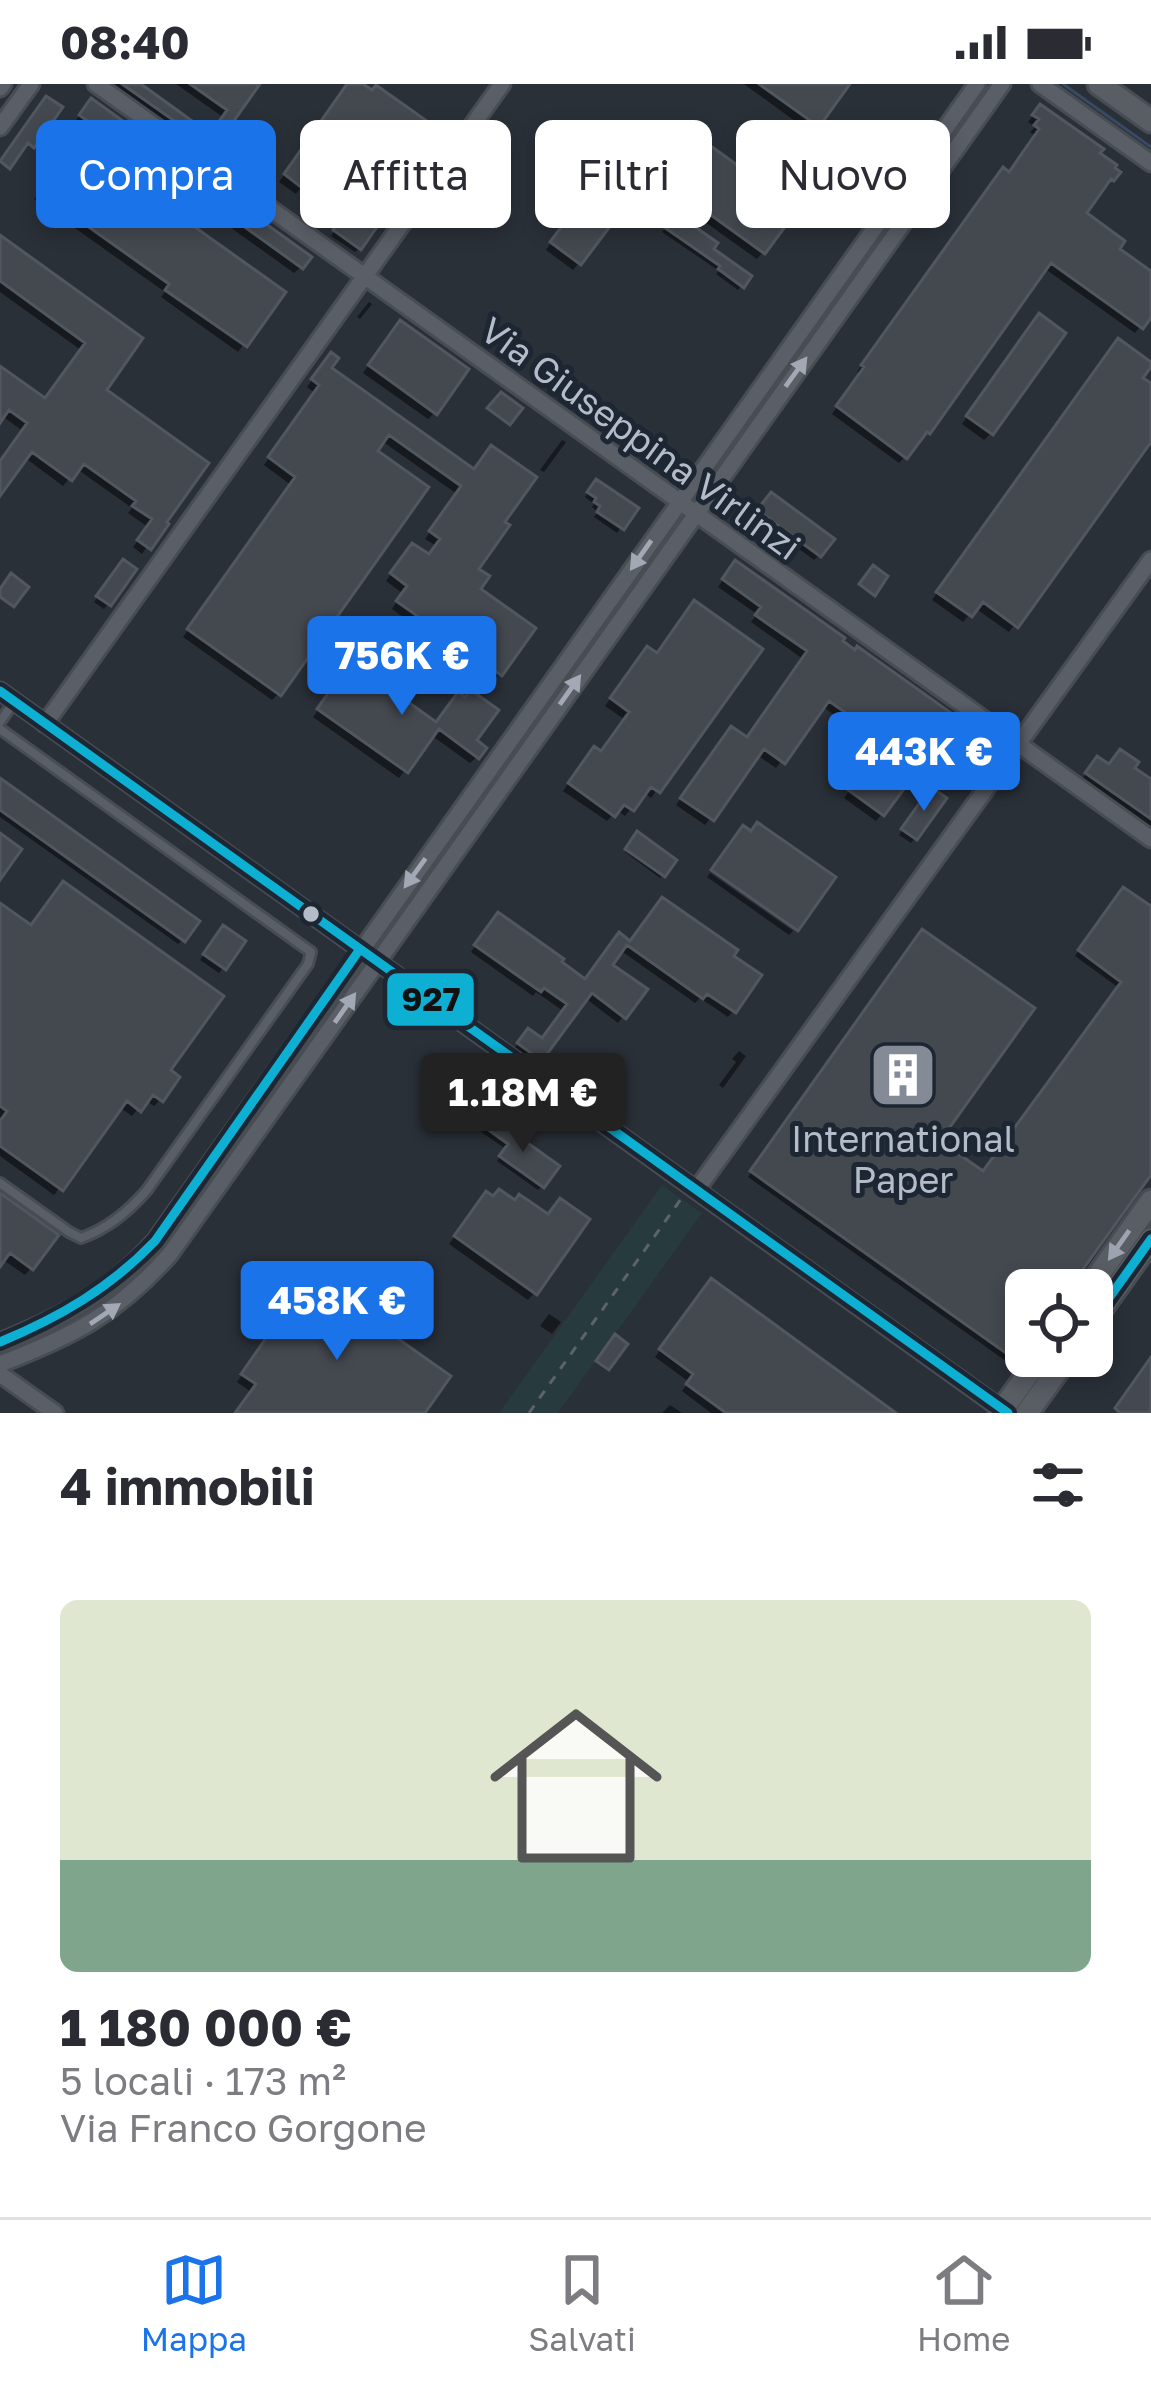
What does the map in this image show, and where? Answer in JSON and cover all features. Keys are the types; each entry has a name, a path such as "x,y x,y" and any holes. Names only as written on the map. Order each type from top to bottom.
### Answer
{"main road":[{"path":"1099,84 1151,121"},
{"path":"1103,1269 1151,1201"},
{"path":"1113,1292 1151,1239"},
{"path":"1004,1412 1027,1377"},
{"path":"1027,1413 1052,1377"}],"street":[{"path":"0,127 31,84"},
{"name":"Via Giuseppina Virlinzi","path":"97,84 1151,839"},
{"path":"45,724 502,84"},
{"path":"0,1342 80,1306 110,1286 168,1222 977,84"},
{"path":"0,1364 56,1342 123,1302 183,1237 1003,84"},
{"path":"1040,84 1151,163"},
{"path":"695,1187 1151,560"},
{"path":"7,696 1004,1412"},
{"path":"0,1374 55,1413"}],"lane":[{"path":"0,1184 81,1238 98,1232 147,1190 308,964 311,952 0,726 7,696"}],"path":[{"path":"529,1413 695,1187"}],"green space":[{"path":"662,1185 702,1213 558,1413 499,1413"}],"building":[{"path":"122,84 141,84 191,120 173,120"},
{"path":"190,84 260,84 235,120 220,120 227,110"},
{"path":"347,84 363,84 372,90 376,85 425,120 322,120"},
{"path":"759,84 850,84 824,120 809,120"},
{"path":"46,96 63,107 54,120 36,120 36,145 28,143 10,169 0,161"},
{"path":"91,98 122,120 86,120 79,115"},
{"path":"1040,104 1104,149 1100,153 1121,172 1087,213 1125,241 1120,249 1151,271 1151,318 1143,329 1051,263 930,434 907,459 836,406 1003,167 1009,172 1039,129 1034,125 1039,119 1032,115"},
{"path":"712,147 736,164 736,228 784,228 765,254 712,216"},
{"path":"300,151 300,186 284,174"},
{"path":"90,228 196,228 286,292 247,347 165,290 169,284"},
{"path":"246,228 272,228 312,257 303,269"},
{"path":"334,228 376,228 361,250"},
{"path":"560,228 609,228 581,265 550,242"},
{"path":"665,228 697,228 718,243 714,249 752,276 744,288"},
{"path":"0,235 143,338 107,390 209,463 151,550 137,540 152,519 132,506 136,501 84,464 72,481 32,452 0,496 0,461 27,423 9,410 0,423 0,366 45,398 85,343 0,281"},
{"path":"1039,313 1066,333 993,435 966,416"},
{"path":"400,320 469,369 437,415 368,365"},
{"path":"1118,338 1151,362 1143,378 1151,383 1151,442 1018,628 983,602 972,617 936,592"},
{"path":"331,352 339,358 332,368 474,469 491,445 537,477 479,569 490,576 481,589 536,628 502,676 396,601 407,586 390,573 412,543 429,554 440,539 429,531 461,486 389,435 378,451 429,487 281,696 187,629 295,477 268,457 319,385 311,379"},
{"path":"501,392 523,408 510,425 487,408"},
{"path":"596,479 639,508 624,530 597,512 596,498 587,492"},
{"path":"771,492 835,539 821,557 757,510"},
{"path":"123,559 137,569 111,606 96,596"},
{"path":"735,560 845,638 855,650 857,646 989,740 960,782 929,760 884,816 848,790 884,740 829,701 785,764 764,749 714,821 680,798 731,726 747,737 807,651 755,615 761,607 722,579"},
{"path":"873,565 888,576 875,596 859,584"},
{"path":"11,573 29,587 14,607 0,597"},
{"path":"694,600 763,649 660,793 651,787 634,811 624,805 615,817 568,783 594,746 601,751 629,712 610,698 647,646 657,653"},
{"path":"351,661 436,722 458,692 465,697 471,690 499,710 477,740 487,748 479,759 439,729 408,773 317,709"},
{"path":"1120,749 1139,762 1135,768 1151,779 1151,819 1085,773 1097,756 1109,764"},
{"path":"0,778 200,921 185,942 0,810"},
{"path":"931,787 947,798 917,840 901,829"},
{"path":"757,822 836,877 798,931 711,870 743,825 751,831"},
{"path":"637,831 677,860 665,877 625,849"},
{"path":"0,833 22,849 0,880"},
{"path":"63,881 224,996 171,1070 180,1077 163,1102 153,1095 141,1112 127,1101 63,1191 0,1146 0,1121 7,1111 0,1106 0,903 31,925"},
{"name":"International Paper","path":"1123,887 1151,906 1151,1175 1083,1269 1005,1269 1005,1352 750,1171 922,929 1035,1008 940,1141 983,1171 1121,982 1078,950"},
{"path":"662,897 738,950 734,956 762,975 736,1013 707,994 703,999 627,945 613,965 648,989 626,1019 592,993 542,1061 517,1043 528,1028 542,1038 567,1004 544,988 541,992 474,945 498,912 585,979 619,932 630,941"},
{"path":"223,925 246,941 226,970 203,954"},
{"path":"490,1116 560,1166 544,1188 499,1156 508,1144 483,1126"},
{"path":"499,1189 515,1200 519,1194 548,1214 560,1198 590,1219 537,1295 454,1236 486,1191 493,1196"},
{"path":"0,1193 59,1235 33,1270 10,1253 0,1267"},
{"path":"309,1276 451,1376 425,1413 235,1413 256,1384 241,1374"},
{"path":"711,1278 896,1413 726,1413 686,1384 693,1374 659,1349"},
{"path":"615,1334 628,1344 609,1370 596,1361"},
{"path":"1151,1357 1151,1413 1120,1413 1115,1408"}],"waterway":[{"path":"1063,84 1151,147"}],"transit line":[{"name":"927","path":"0,691 1008,1413"},
{"name":"927","path":"0,1342 83,1300 155,1241 360,949"},
{"name":"927","path":"1113,1292 1151,1239"}],"place":[{"name":"International Paper","path":"903,1075"}]}
